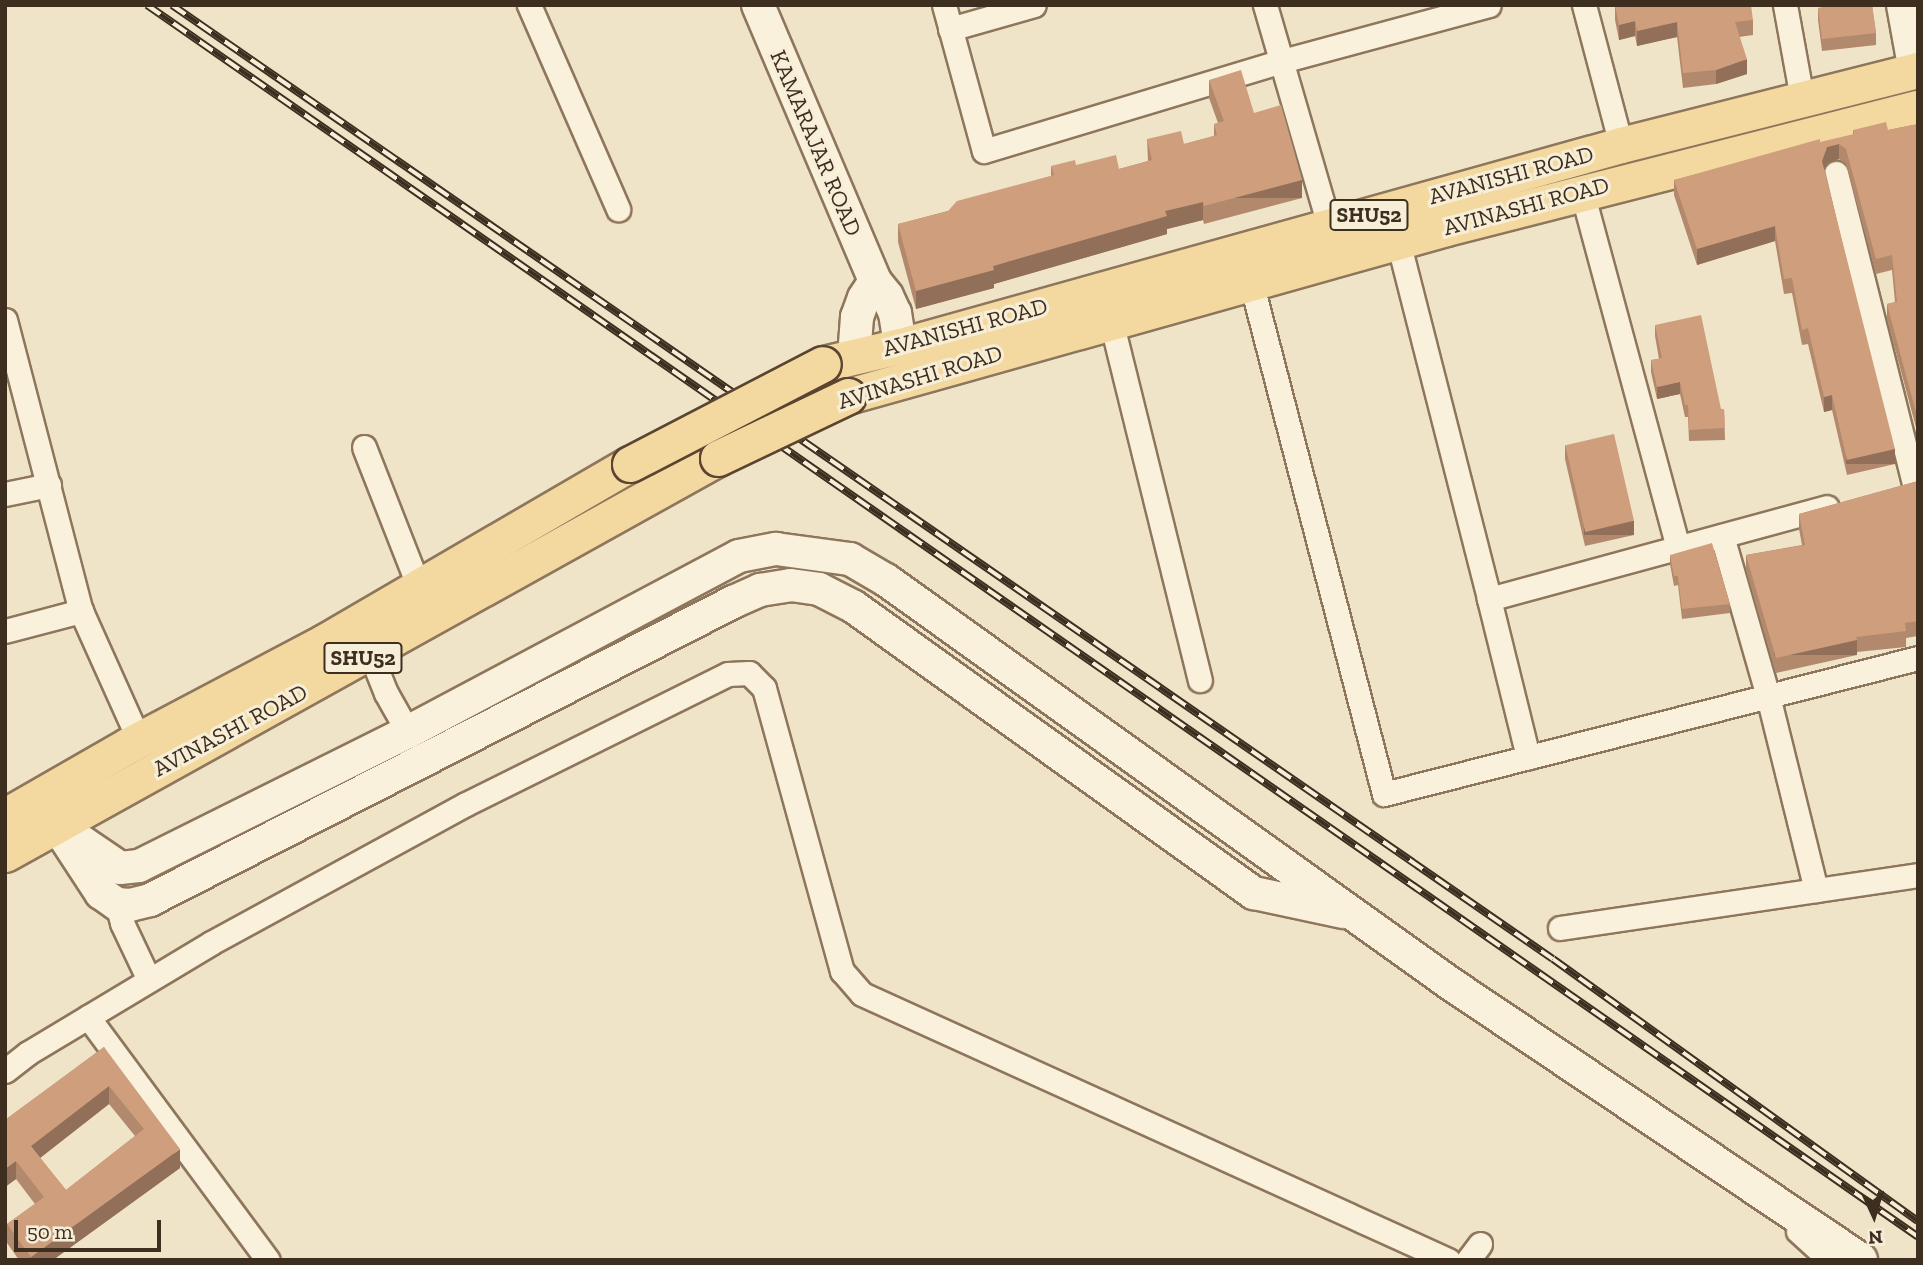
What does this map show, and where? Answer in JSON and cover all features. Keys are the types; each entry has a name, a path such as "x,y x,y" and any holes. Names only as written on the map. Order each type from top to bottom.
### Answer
{"main road":[{"name":"KAMARAJAR ROAD","path":"758,5 875,281 887,296 895,313 900,346"},
{"path":"1903,5 1917,70"},
{"name":"AVANISHI ROAD","path":"839,360 1266,267 1329,226 1441,212 1620,145 1917,70"},
{"name":"AVINASHI ROAD","path":"5,853 718,458 848,397 1111,321 1266,267 1398,241 1441,212 1582,192 1918,108"},
{"path":"839,360 864,298 875,281"},
{"name":"AVINASHI ROAD","path":"5,816 419,587 630,464 839,360"},
{"path":"57,825 120,868 139,866 408,732 739,556 776,549 850,559 886,580 1354,915 1861,1260"},
{"path":"57,825 101,893 117,904 130,905 150,900 733,602 760,590 791,585 819,589 854,607 1254,893 1354,915"}],"street":[{"path":"528,5 618,209"},
{"path":"944,5 984,150 1282,61 1489,5"},
{"path":"950,29 1034,5"},
{"path":"1265,5 1329,226"},
{"path":"1584,5 1620,145"},
{"path":"1785,5 1802,100"},
{"path":"1836,173 1916,483 1889,490"},
{"path":"1582,192 1678,548"},
{"path":"1398,241 1528,757"},
{"path":"1266,267 1384,794 1918,658"},
{"path":"5,320 82,611 139,740"},
{"path":"1111,321 1200,680"},
{"path":"364,447 419,587"},
{"path":"5,494 50,485"},
{"path":"1489,599 1850,500"},
{"path":"1722,536 1768,696 1816,890"},
{"path":"5,631 82,611"},
{"path":"370,653 386,693 408,732"},
{"path":"5,1071 28,1053 211,943 466,804 727,674 749,673 764,688 842,971 862,994 1448,1260"},
{"path":"1560,928 1918,875"},
{"path":"117,904 122,923 149,980"},
{"path":"88,1017 268,1260"},
{"path":"1739,1177 1830,1260"}],"building":[{"path":"1615,5 1751,5 1753,20 1735,22 1747,59 1716,70 1683,73 1677,22 1637,31 1635,21 1619,25"},
{"path":"1872,5 1876,33 1822,39 1818,8"},
{"path":"1241,70 1254,113 1281,105 1302,180 1204,206 1203,202 1165,211 1167,216 993,266 994,270 916,291 898,224 948,211 957,201 1054,175 1051,166 1075,160 1076,165 1116,155 1119,169 1152,160 1147,139 1181,131 1184,144 1217,135 1214,124 1224,121 1209,80"},
{"path":"1886,122 1888,130 1918,124 1918,420 1887,304 1897,302 1892,255 1876,259 1846,149 1839,144 1827,147 1822,161 1895,449 1847,460 1832,395 1824,397 1808,328 1802,330 1792,278 1784,279 1775,226 1697,249 1674,180 1820,139 1820,142 1854,134 1853,130"},
{"path":"1701,315 1721,409 1724,409 1725,428 1689,430 1688,405 1685,405 1680,382 1657,387 1651,360 1662,358 1655,325"},
{"path":"1614,434 1634,521 1585,532 1565,445"},
{"path":"1918,481 1918,621 1905,623 1906,631 1856,637 1857,640 1776,658 1746,555 1805,545 1799,514"},
{"path":"1712,543 1730,604 1682,609 1678,576 1674,576 1670,555"},
{"path":"104,1047 180,1149 31,1257 7,1224 44,1197 16,1161 5,1169 5,1120","holes":["109,1086 144,1129 66,1190 31,1146"]}],"railway":[{"path":"147,5 1918,1237"},
{"path":"172,5 1553,959 1918,1221"}]}
